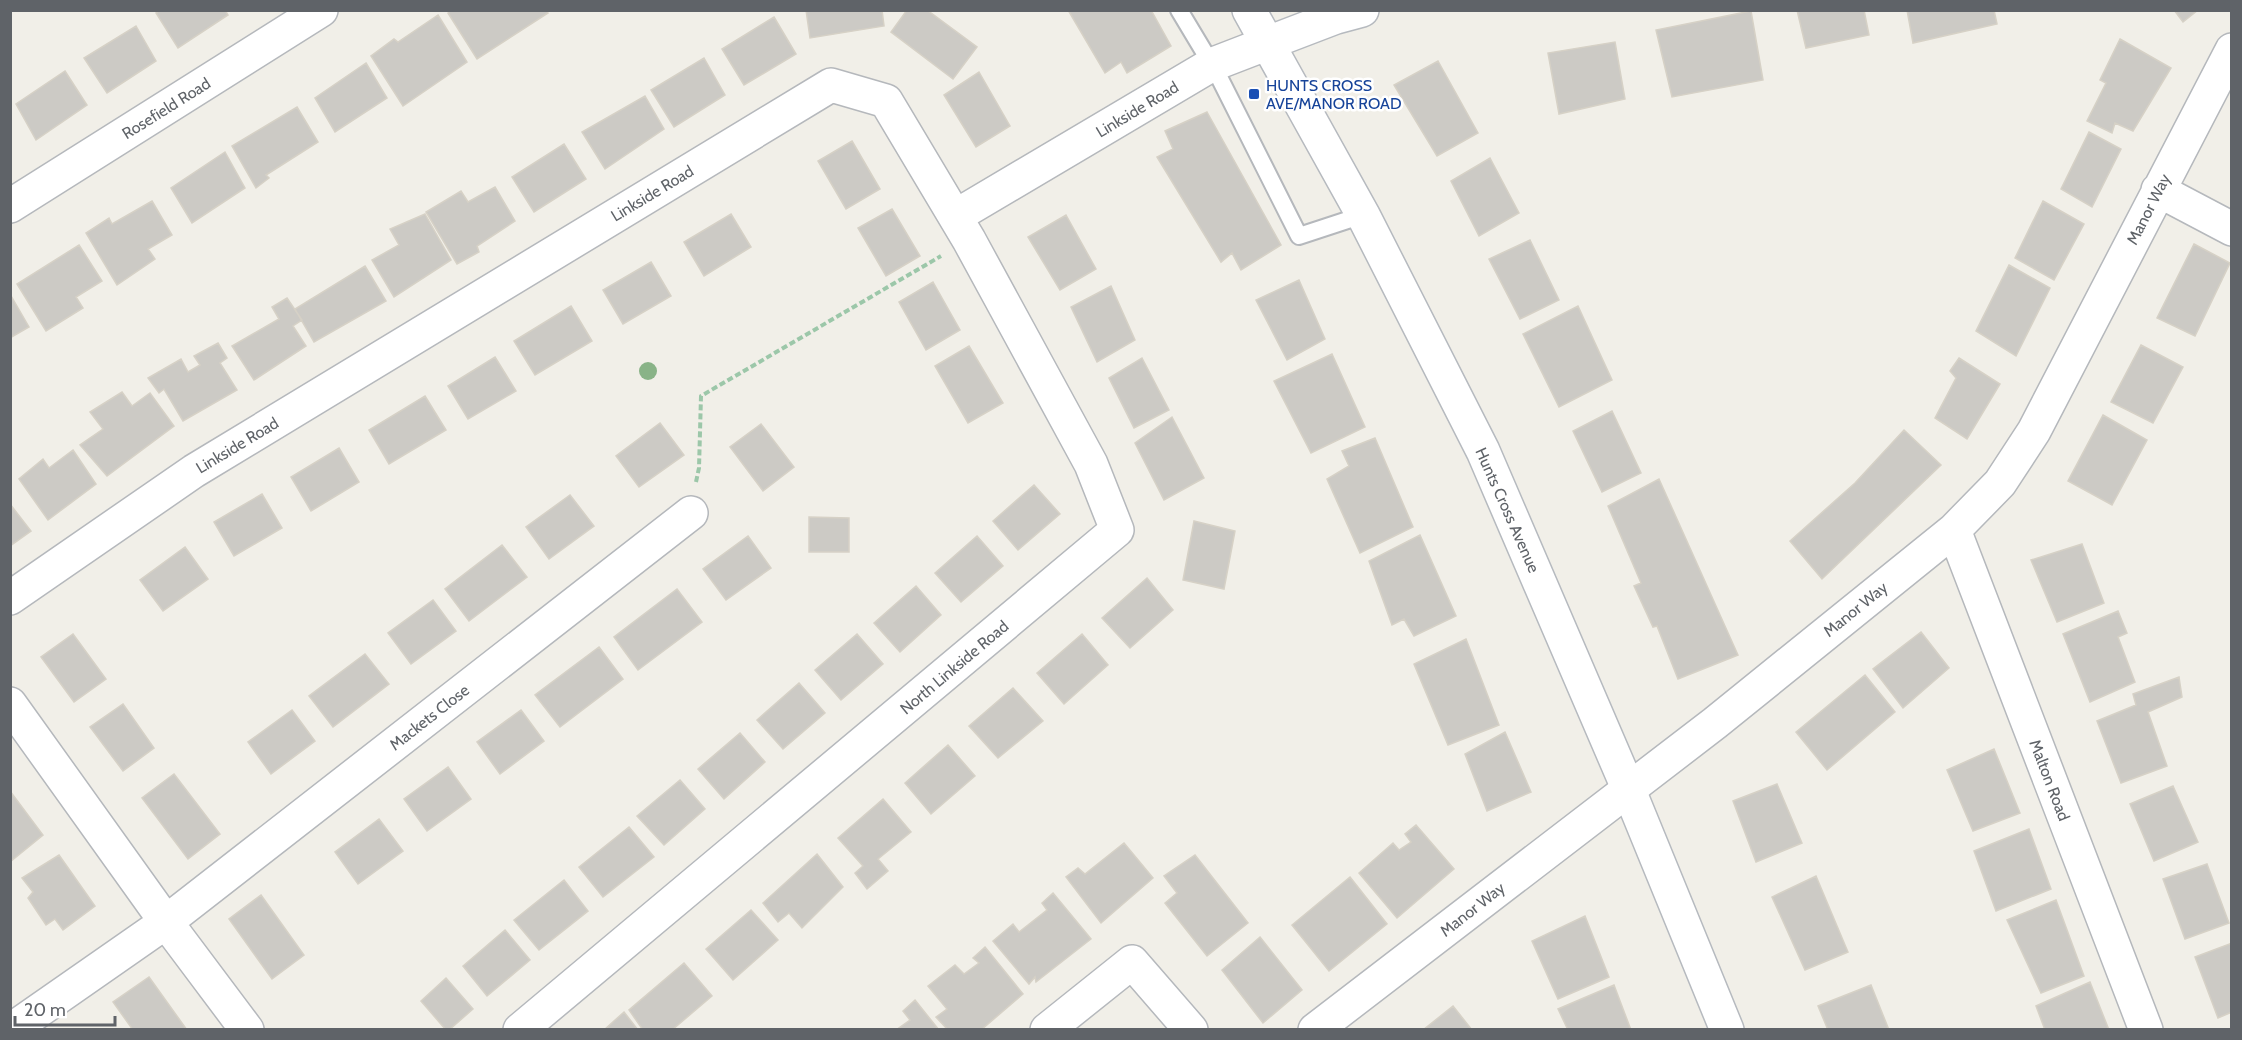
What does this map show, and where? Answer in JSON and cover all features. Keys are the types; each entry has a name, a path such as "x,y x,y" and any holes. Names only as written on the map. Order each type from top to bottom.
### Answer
{"street":[{"name":"Rosefield Road","path":"10,206 321,10"},
{"name":"Hunts Cross Avenue","path":"1248,10 1363,215 1483,451 1628,788 1727,1029"},
{"name":"Linkside Road","path":"10,597 194,471 831,85 886,101 963,228 1211,65 1336,17 1362,10"},
{"name":"Manor Way","path":"1315,1029 1715,723 1954,530 2000,483 2034,431 2232,50"},
{"path":"2158,190 2232,229"},
{"name":"North Linkside Road","path":"520,1029 1117,530 1091,464 963,228"},
{"name":"Mackets Close","path":"166,922 691,513"},
{"name":"Malton Road","path":"1954,530 2146,1029"},
{"path":"10,704 166,922 247,1029"},
{"path":"11,1029 166,922"},
{"path":"1047,1029 1132,962 1191,1029"}],"lane":[{"path":"1179,10 1211,65 1299,236 1363,215"}],"path":[{"path":"691,513 699,468 701,396 963,228"}],"building":[{"path":"160,10 225,10 228,15 178,48 156,13"},
{"path":"451,10 546,10 548,13 477,59 448,13"},
{"path":"806,10 882,10 884,26 810,38"},
{"path":"907,10 927,10 977,47 953,79 891,32"},
{"path":"1068,10 1151,10 1171,46 1127,73 1121,62 1105,73"},
{"path":"1797,10 1864,10 1869,35 1806,48"},
{"path":"1907,10 1994,10 1997,24 1913,43"},
{"path":"2174,10 2198,10 2183,22"},
{"path":"1751,11 1763,80 1672,97 1656,30"},
{"path":"438,15 467,62 403,106 371,56 394,39 398,42"},
{"path":"774,17 796,54 744,85 722,49"},
{"path":"136,26 156,61 107,93 84,58"},
{"path":"2120,39 2171,68 2133,131 2115,123 2112,133 2087,121 2106,83 2100,80"},
{"path":"1615,42 1625,99 1559,114 1548,53"},
{"path":"704,58 725,95 674,127 651,90"},
{"path":"1438,61 1478,133 1437,156 1394,85"},
{"path":"366,63 387,98 335,132 315,98"},
{"path":"65,71 87,105 36,140 16,104"},
{"path":"979,72 1010,126 976,147 944,95"},
{"path":"645,96 664,129 605,169 582,132"},
{"path":"297,107 318,142 266,175 269,178 256,188 232,146"},
{"path":"1207,112 1281,245 1241,270 1232,253 1221,262 1157,157 1173,149 1165,131"},
{"path":"2089,132 2121,149 2092,207 2061,189"},
{"path":"852,141 880,189 846,209 818,161"},
{"path":"564,144 586,179 534,212 512,177"},
{"path":"225,152 245,188 192,223 171,188"},
{"path":"1490,158 1519,213 1479,236 1451,181"},
{"path":"495,187 515,221 477,246 479,252 457,264 426,212 461,191 468,202"},
{"path":"152,201 172,235 148,249 155,259 117,285 86,233 109,218 112,224"},
{"path":"2043,201 2084,224 2054,280 2015,258"},
{"path":"892,209 920,256 886,276 858,228"},
{"path":"425,214 451,260 394,297 372,260 399,245 390,229"},
{"path":"731,214 751,247 704,276 684,242"},
{"path":"1066,215 1096,269 1060,290 1028,237"},
{"path":"1530,240 1559,300 1520,319 1489,259"},
{"path":"2194,244 2230,263 2195,336 2157,318"},
{"path":"79,245 102,281 76,297 83,308 46,331 17,284"},
{"path":"651,262 671,296 623,324 603,290"},
{"path":"2009,265 2050,288 2016,356 1976,331"},
{"path":"365,266 386,301 314,342 295,309"},
{"path":"1299,280 1325,339 1287,360 1256,300"},
{"path":"933,282 960,330 926,350 899,302"},
{"path":"1111,286 1135,340 1097,362 1071,307"},
{"path":"10,294 29,327 10,338"},
{"path":"287,298 302,320 293,326 306,346 254,380 232,346 279,319 272,307"},
{"path":"571,306 592,341 535,375 514,341"},
{"path":"1578,306 1612,380 1559,407 1523,334"},
{"path":"218,343 227,358 220,363 237,390 183,421 164,389 159,393 148,378 181,359 188,372 200,365 194,356"},
{"path":"2141,345 2183,367 2153,423 2111,402"},
{"path":"969,346 1003,403 968,423 935,366"},
{"path":"1332,354 1365,427 1311,453 1274,381"},
{"path":"495,357 516,391 468,419 448,386"},
{"path":"1142,358 1169,410 1134,428 1109,378"},
{"path":"1959,358 2000,384 1967,439 1935,418 1956,378 1950,371"},
{"path":"122,392 132,406 150,393 174,426 107,476 80,445 103,429 90,412"},
{"path":"425,396 446,430 389,464 369,430"},
{"path":"1612,411 1641,473 1602,492 1573,431"},
{"path":"2103,415 2147,440 2112,505 2068,481"},
{"path":"1172,417 1204,478 1164,500 1135,443"},
{"path":"660,423 684,455 639,487 616,456"},
{"path":"761,424 794,467 763,491 730,447"},
{"path":"1904,430 1941,465 1822,579 1790,541 1855,483"},
{"path":"1375,438 1413,527 1360,553 1327,479 1349,466 1342,451"},
{"path":"339,448 359,482 311,511 291,477"},
{"path":"73,450 96,484 48,520 19,479 43,459 49,468"},
{"path":"1659,479 1738,655 1678,679 1657,626 1653,627 1634,586 1641,583 1608,506"},
{"path":"1034,485 1060,514 1018,550 993,521"},
{"path":"262,494 282,528 234,556 214,522"},
{"path":"570,495 594,526 549,559 526,527"},
{"path":"10,504 31,531 10,546"},
{"path":"809,517 849,518 849,552 809,552"},
{"path":"1194,521 1235,531 1224,589 1183,580"},
{"path":"1420,535 1456,616 1414,636 1404,619 1392,625 1369,561"},
{"path":"748,536 771,568 726,600 703,569"},
{"path":"977,536 1003,566 961,602 935,573"},
{"path":"2082,544 2104,603 2057,622 2031,560"},
{"path":"502,545 527,577 469,621 445,589"},
{"path":"185,547 208,579 163,611 140,580"},
{"path":"1147,578 1173,610 1130,648 1102,618"},
{"path":"916,586 941,615 900,652 874,623"},
{"path":"677,589 702,622 638,670 614,637"},
{"path":"433,600 456,631 411,664 388,633"},
{"path":"2118,611 2127,633 2118,637 2135,682 2090,702 2063,634"},
{"path":"1921,632 1949,668 1903,708 1873,669"},
{"path":"73,634 106,679 74,702 41,657"},
{"path":"857,634 883,664 841,700 815,670"},
{"path":"1082,634 1108,665 1064,704 1037,673"},
{"path":"1466,639 1499,725 1448,745 1414,664"},
{"path":"599,647 623,679 560,727 535,695"},
{"path":"365,654 389,684 333,727 309,696"},
{"path":"1865,675 1895,712 1827,770 1796,732"},
{"path":"2179,677 2182,697 2148,712 2167,766 2121,783 2097,721 2136,705 2133,694"},
{"path":"799,683 825,713 783,749 757,720"},
{"path":"1013,688 1043,721 998,758 969,726"},
{"path":"123,704 154,748 123,771 90,727"},
{"path":"292,710 315,741 271,774 248,742"},
{"path":"521,710 544,741 500,774 477,742"},
{"path":"1505,732 1531,792 1487,811 1465,754"},
{"path":"740,733 765,762 724,799 698,769"},
{"path":"948,745 975,776 931,814 905,783"},
{"path":"1994,749 2020,813 1973,831 1947,770"},
{"path":"448,767 471,799 427,831 404,799"},
{"path":"174,774 220,834 188,859 142,798"},
{"path":"680,780 705,809 664,845 637,816"},
{"path":"1777,784 1802,843 1756,862 1733,801"},
{"path":"2173,786 2198,842 2154,861 2130,804"},
{"path":"10,791 43,835 10,862"},
{"path":"883,799 911,832 878,859 888,871 867,889 855,873 863,866 838,838"},
{"path":"379,819 403,851 358,884 335,852"},
{"path":"1416,825 1454,869 1397,918 1359,873 1393,843 1399,850 1411,842 1405,834"},
{"path":"629,827 654,857 603,897 579,867"},
{"path":"2029,829 2051,889 1996,911 1974,851"},
{"path":"1124,843 1153,878 1101,923 1066,877 1078,868 1085,874"},
{"path":"817,854 843,887 802,928 789,913 778,922 763,903"},
{"path":"59,855 95,906 63,930 55,919 46,925 28,898 33,892 22,878"},
{"path":"1195,855 1248,923 1207,956 1165,903 1177,893 1164,876"},
{"path":"2207,864 2229,923 2185,939 2163,879"},
{"path":"1816,876 1848,952 1805,970 1772,897"},
{"path":"1350,877 1387,924 1329,971 1292,925"},
{"path":"564,880 588,911 539,950 514,920"},
{"path":"1053,893 1091,939 1036,982 1035,977 1029,984 993,941 1013,924 1019,932 1047,910 1042,903"},
{"path":"261,895 304,955 272,979 229,919"},
{"path":"2056,900 2084,976 2041,993 2007,920"},
{"path":"751,910 778,940 733,980 706,949"},
{"path":"1585,916 1609,977 1558,999 1532,941"},
{"path":"505,930 530,960 487,996 463,966"},
{"path":"1260,937 1302,990 1263,1023 1222,970"},
{"path":"2232,943 2232,1012 2218,1018 2195,957"},
{"path":"985,947 1023,994 981,1030 948,1030 936,1017 947,1009 928,986 955,965 964,974 979,963 973,958"},
{"path":"684,963 712,996 672,1030 643,1030 629,1010"},
{"path":"149,977 187,1030 133,1030 113,1002"},
{"path":"446,978 473,1009 449,1030 446,1030 421,1001"},
{"path":"2090,982 2109,1030 2045,1030 2036,1006"},
{"path":"1614,985 1631,1030 1568,1030 1558,1009"},
{"path":"1871,985 1889,1030 1828,1030 1818,1006"},
{"path":"915,1000 939,1030 896,1030 910,1020 903,1011"},
{"path":"1453,1006 1472,1030 1423,1030"},
{"path":"624,1012 638,1030 604,1030"}],"place":[{"name":"HUNTS CROSS AVE/MANOR ROAD","path":"1254,94"}]}
